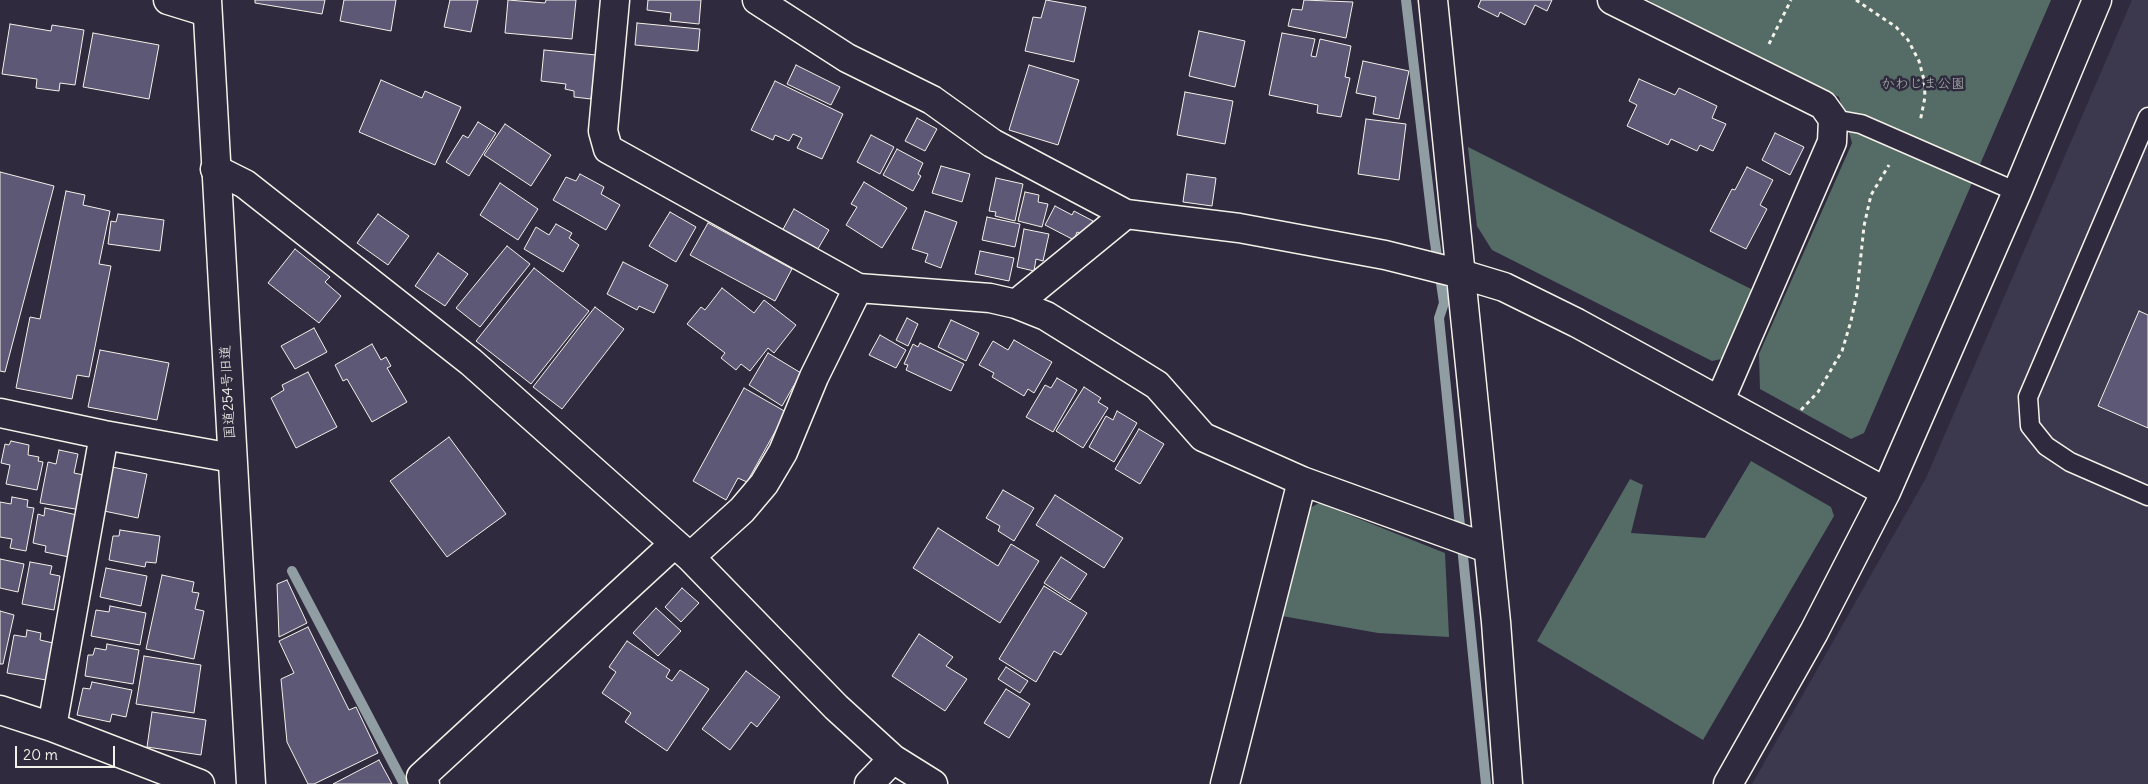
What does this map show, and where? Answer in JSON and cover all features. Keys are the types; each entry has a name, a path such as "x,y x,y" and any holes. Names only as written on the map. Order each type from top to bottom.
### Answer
{"street":[{"path":"168,0 207,6"},
{"path":"615,0 603,132 608,149 858,288 990,298 1016,304 1046,316 1157,386 1203,437 1302,481 1469,541"},
{"path":"757,0 847,58 932,100 992,143 1126,214 1239,228 1386,255 1504,287 1577,323 1886,492"},
{"path":"1433,0 1461,274 1469,541 1496,622 1508,784"},
{"path":"1612,0 1823,104 1833,119 1832,142 1720,400"},
{"path":"1728,784 1814,632 1886,492 2017,192 2097,0"},
{"name":"国道254号旧道","path":"207,6 251,784"},
{"path":"215,169 245,184 471,362 682,551 836,707 894,759 933,784"},
{"path":"1016,304 1126,214"},
{"path":"425,784 421,777 682,551 742,510 764,484 784,452 814,377 858,288"},
{"path":"1,416 232,458"},
{"path":"52,727 104,435"},
{"path":"1225,784 1302,481"},
{"path":"0,710 52,727 200,784"},
{"path":"869,784 894,759"}],"lane":[{"path":"2148,117 2028,397 2030,426 2046,446 2070,462 2148,496"},
{"path":"1833,119 1861,124 2017,192"}],"path":[{"path":"1756,71 1791,0"},
{"path":"1781,433 1818,392 1842,351 1855,302 1864,226 1871,195 1888,166 1907,144 1920,124 1925,97 1924,80 1919,60 1908,40 1896,27 1856,0"}],"shaded area":[{"path":"2132,0 2148,0 2148,784 1752,784 1926,478"}],"green space":[{"name":"かわじま公園","path":"1648,0 2051,0 1864,433 1851,439 1760,389 1759,354 1852,143 1839,97 1677,18"},
{"path":"1468,147 1755,291 1726,358 1712,361 1492,250 1477,226"},
{"path":"1751,461 1831,507 1834,516 1703,740 1537,641 1630,479 1643,485 1631,533 1705,538"},
{"path":"1319,503 1445,553 1449,637 1378,633 1282,616 1310,508"}],"building":[{"path":"255,0 325,0 322,14 255,3"},
{"path":"344,0 396,0 391,31 340,21"},
{"path":"450,0 478,0 471,32 444,27"},
{"path":"508,0 545,3 546,0 576,0 572,39 505,33"},
{"path":"648,0 701,0 699,24 670,21 671,13 647,10"},
{"path":"1046,0 1086,7 1074,62 1025,51 1033,17 1041,18"},
{"path":"1304,0 1353,2 1346,38 1288,26 1292,9 1302,10"},
{"path":"1481,0 1552,0 1547,11 1535,5 1525,25 1500,12 1498,17 1478,7"},
{"path":"637,23 700,29 698,51 635,45"},
{"path":"10,24 51,31 52,25 84,30 75,85 60,83 59,91 36,88 37,79 2,74"},
{"path":"1199,31 1245,41 1235,87 1189,76"},
{"path":"93,33 159,45 149,99 83,87"},
{"path":"1282,33 1315,39 1311,56 1316,57 1320,39 1351,46 1345,77 1350,78 1341,117 1317,113 1318,105 1269,95"},
{"path":"544,50 596,55 591,99 574,97 574,91 565,89 566,84 541,81"},
{"path":"1363,61 1409,71 1399,119 1373,114 1376,97 1356,93"},
{"path":"796,65 840,87 831,105 787,84"},
{"path":"1029,65 1079,80 1058,145 1009,130"},
{"path":"1639,79 1675,95 1679,88 1717,106 1712,118 1726,124 1713,151 1700,145 1697,151 1671,139 1668,145 1627,126 1637,105 1629,101"},
{"path":"381,80 422,98 425,91 461,107 435,165 359,132"},
{"path":"775,81 843,114 822,159 797,148 802,138 793,134 789,141 775,135 773,140 751,130"},
{"path":"1185,92 1233,101 1225,144 1177,135"},
{"path":"917,118 937,129 925,151 905,141"},
{"path":"1366,119 1406,124 1399,180 1358,174"},
{"path":"478,122 496,133 469,176 446,162 463,135 468,138"},
{"path":"505,124 551,155 531,186 484,155"},
{"path":"1775,133 1804,147 1790,175 1762,160"},
{"path":"871,135 894,147 880,174 857,162"},
{"path":"897,149 923,163 918,174 921,176 913,191 883,175"},
{"path":"941,166 970,174 962,202 932,193"},
{"path":"1747,167 1773,180 1760,205 1767,209 1746,249 1710,231 1732,189 1735,190"},
{"path":"0,172 54,186 5,372 0,371"},
{"path":"580,174 604,187 601,194 620,205 606,230 553,200 566,177 576,181"},
{"path":"1187,174 1216,178 1212,206 1183,202"},
{"path":"996,178 1023,184 1015,221 995,216 996,212 989,211"},
{"path":"864,182 907,208 882,248 846,225 857,207 851,204"},
{"path":"500,183 538,209 518,240 480,215"},
{"path":"66,191 85,195 83,205 110,211 99,264 111,266 89,377 77,375 72,399 16,388 30,317 40,319"},
{"path":"1025,192 1039,195 1038,202 1048,204 1042,227 1018,221"},
{"path":"1055,206 1072,215 1074,211 1093,221 1085,236 1077,232 1074,240 1045,225"},
{"path":"794,209 829,230 816,252 781,233"},
{"path":"925,211 957,222 941,268 925,262 928,254 912,249"},
{"path":"670,212 696,227 676,262 649,246"},
{"path":"118,214 164,220 160,251 108,244 111,221 116,222"},
{"path":"378,214 409,236 388,265 357,243"},
{"path":"987,217 1020,224 1015,247 982,240"},
{"path":"708,223 792,269 775,301 690,255"},
{"path":"556,224 572,233 569,238 579,245 563,272 524,249 536,227 549,235"},
{"path":"1024,229 1049,234 1043,261 1036,259 1034,271 1017,267"},
{"path":"507,246 530,264 480,327 456,308"},
{"path":"295,249 330,277 325,282 341,296 319,323 268,283"},
{"path":"980,251 1014,258 1009,281 975,274"},
{"path":"438,253 468,274 445,306 415,286"},
{"path":"623,262 668,285 654,313 639,306 637,310 607,294"},
{"path":"534,268 589,311 531,384 476,341"},
{"path":"722,288 754,313 764,300 796,325 774,353 768,348 750,371 741,364 736,370 721,358 725,353 687,324 701,307 705,310"},
{"path":"595,307 624,329 562,409 533,387"},
{"path":"2139,311 2148,315 2148,428 2098,406"},
{"path":"907,318 918,324 908,346 896,340"},
{"path":"951,320 979,333 966,361 938,347"},
{"path":"314,328 327,352 295,369 281,346"},
{"path":"880,335 906,350 896,368 869,355"},
{"path":"1014,340 1052,362 1034,393 1028,389 1024,396 992,377 994,373 979,365 993,341 1008,350"},
{"path":"920,343 964,364 951,391 906,370 908,365 904,364 913,344 918,347"},
{"path":"372,344 381,360 386,357 391,366 387,368 407,402 372,422 347,379 343,381 335,365"},
{"path":"100,350 169,363 157,420 88,407"},
{"path":"768,353 801,373 782,406 749,385"},
{"path":"308,372 337,427 296,448 271,398 284,390 282,385"},
{"path":"1057,378 1077,390 1053,432 1026,417 1045,385 1051,388"},
{"path":"1084,387 1101,398 1098,402 1108,408 1083,448 1056,431"},
{"path":"744,388 786,412 747,482 738,478 726,500 693,481"},
{"path":"1117,411 1137,423 1114,462 1089,447 1106,416 1113,420"},
{"path":"1139,429 1164,444 1140,484 1115,469"},
{"path":"449,437 506,514 447,557 390,481"},
{"path":"11,441 29,445 28,455 39,457 38,461 43,462 37,490 6,484 10,465 1,463 5,444 9,445"},
{"path":"59,450 78,454 74,473 88,476 81,510 40,503 48,462 56,464"},
{"path":"112,467 147,474 138,518 104,511"},
{"path":"1003,490 1034,508 1014,541 998,531 1000,526 986,518"},
{"path":"1055,495 1123,538 1104,568 1036,525"},
{"path":"12,497 28,500 27,507 34,508 26,551 10,548 12,539 0,537 0,502 11,504"},
{"path":"45,508 77,515 69,557 45,552 46,546 33,543 38,514 44,516"},
{"path":"938,528 998,566 1011,544 1039,561 1000,623 913,568"},
{"path":"120,530 160,536 156,563 146,562 145,567 109,560 113,536 119,536"},
{"path":"1061,557 1087,574 1070,600 1044,583"},
{"path":"0,559 24,564 18,592 0,588"},
{"path":"30,562 52,566 50,574 60,576 54,610 22,604"},
{"path":"106,568 147,576 141,606 100,597"},
{"path":"162,575 194,582 192,592 199,593 195,609 204,611 194,659 146,649"},
{"path":"287,580 307,623 279,637 277,584"},
{"path":"1044,586 1087,613 1061,655 1054,651 1036,682 999,659"},
{"path":"682,588 699,603 681,622 665,607"},
{"path":"110,606 146,613 140,645 91,636 96,610 109,612"},
{"path":"656,608 681,631 658,656 633,633"},
{"path":"0,611 14,615 3,664 0,664"},
{"path":"308,627 349,710 356,707 378,753 314,784 308,784 287,742 281,679 294,673 279,641"},
{"path":"27,630 41,633 40,640 53,643 46,680 7,673 14,635 26,637"},
{"path":"919,634 953,657 946,666 967,679 945,711 892,676"},
{"path":"627,641 670,670 666,677 672,681 680,670 709,689 667,751 625,722 631,713 602,693 616,672 609,667"},
{"path":"107,644 139,650 133,684 85,676 88,655 93,655 95,648 106,650"},
{"path":"144,656 201,665 194,713 136,704"},
{"path":"1006,667 1028,681 1020,693 998,679"},
{"path":"746,671 780,697 757,727 751,722 730,750 702,729"},
{"path":"92,682 132,690 126,717 112,714 110,722 77,715 83,688 90,689"},
{"path":"1006,689 1030,704 1009,738 984,723"},
{"path":"152,712 206,720 201,755 147,747"},
{"path":"379,760 392,784 333,784"}],"waterway":[{"path":"1406,0 1434,236 1444,303 1439,318 1486,784"},
{"path":"292,571 404,784"}]}
